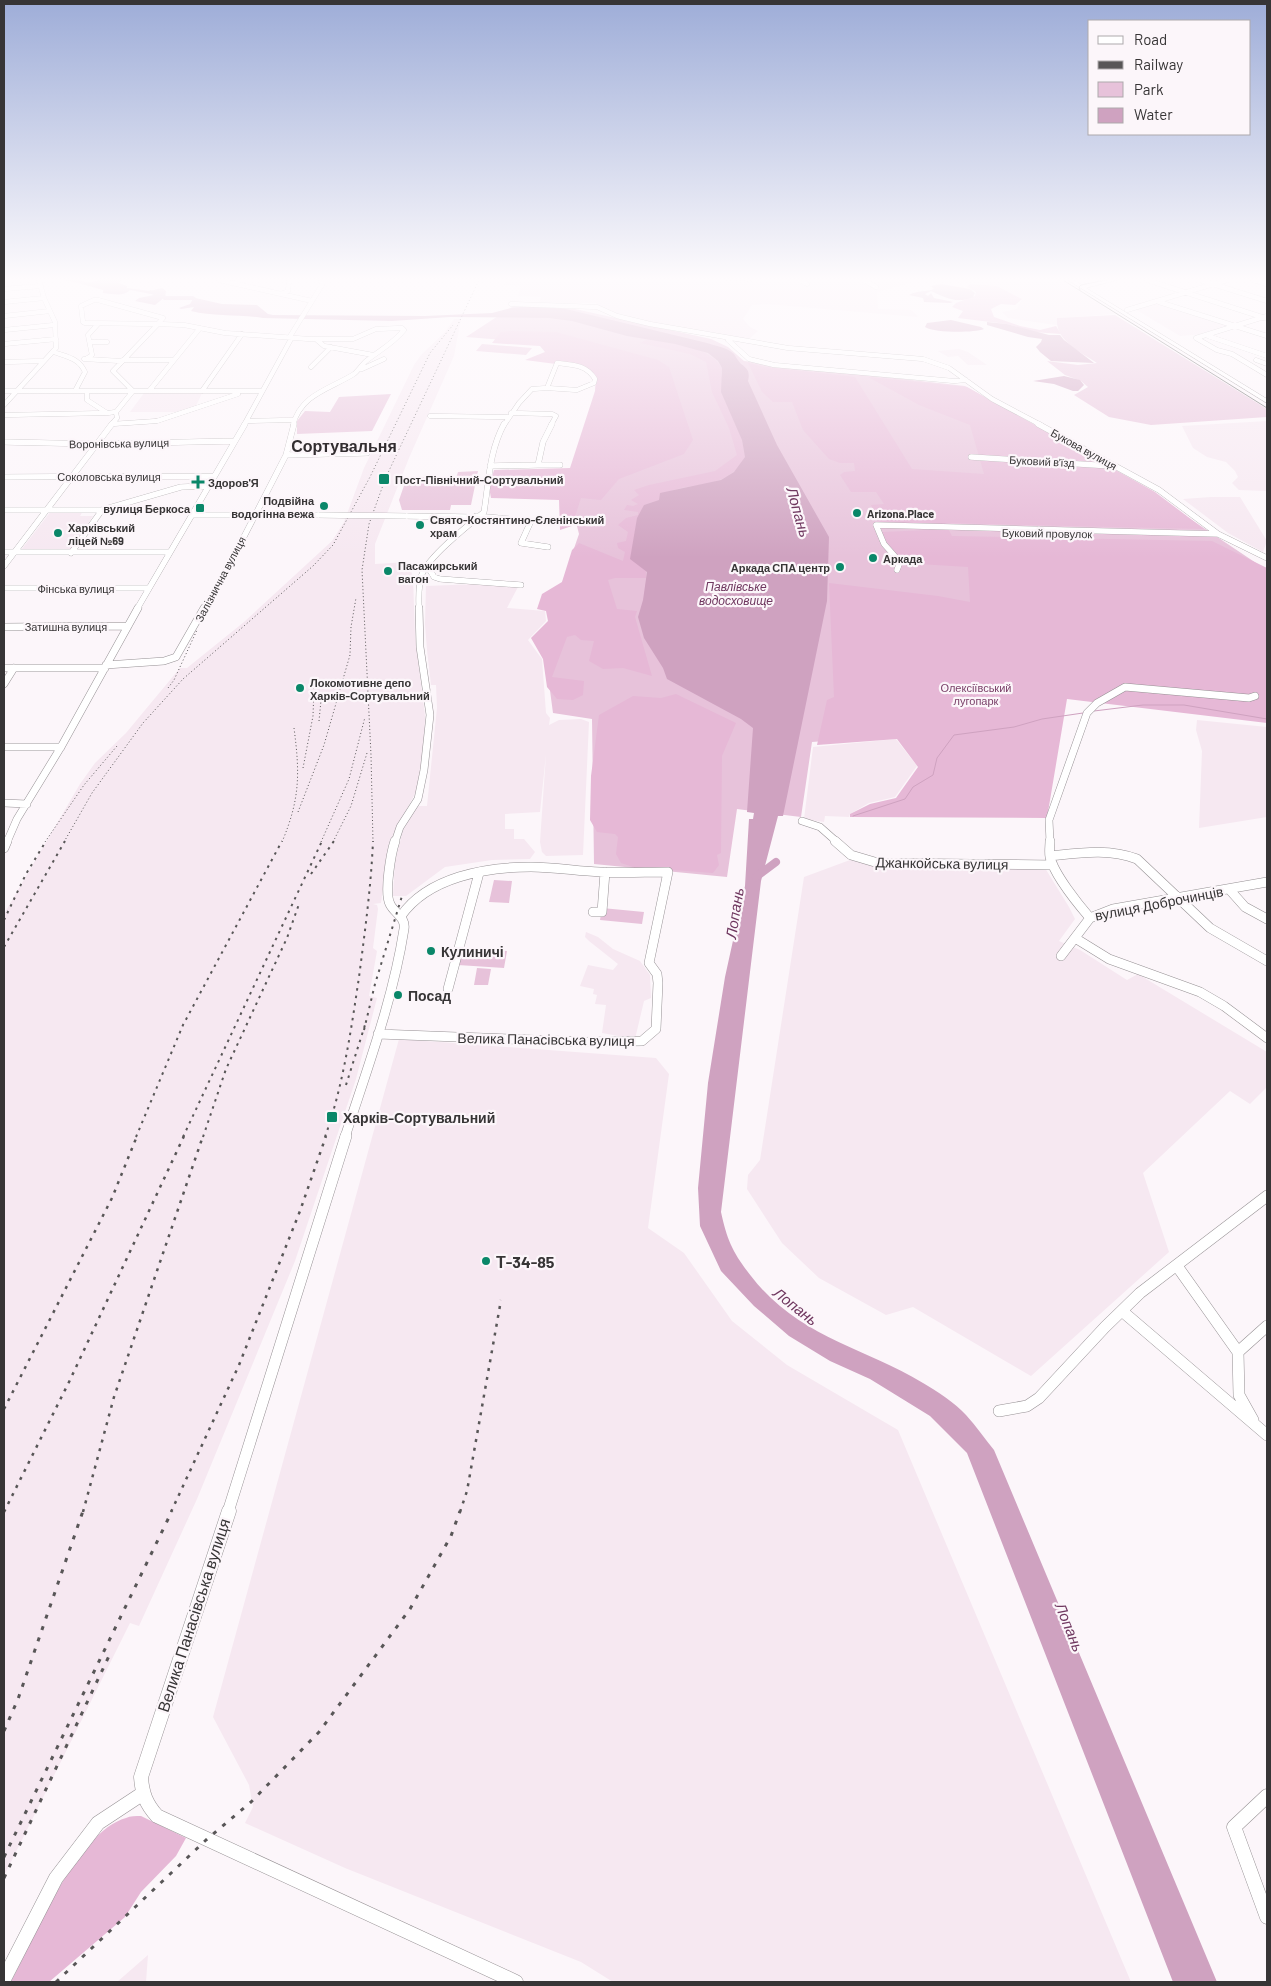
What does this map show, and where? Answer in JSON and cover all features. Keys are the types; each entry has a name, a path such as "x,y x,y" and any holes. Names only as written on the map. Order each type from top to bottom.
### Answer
{"main road":[{"path":"1222,373 1267,401"},
{"path":"1230,373 1267,395"}],"street":[{"path":"4,405 33,373"},
{"path":"75,391 85,373"},
{"path":"115,373 133,391"},
{"path":"149,391 163,373"},
{"path":"202,391 215,373"},
{"path":"4,848 169,552 247,421 261,392 273,373"},
{"name":"Залізнична вулиця","path":"105,666 124,662 170,661 176,657 232,560 286,455 294,420 315,394 357,373"},
{"path":"547,388 553,373"},
{"path":"474,518 486,499 494,444 504,428 509,415 532,389 547,388 578,391 594,383 590,373"},
{"path":"860,373 954,381 966,380"},
{"name":"Букова вулиця","path":"954,373 992,399 1159,490 1218,534 1267,558"},
{"path":"4,391 261,392"},
{"path":"87,391 87,400 107,413"},
{"path":"4,415 116,412 133,391"},
{"path":"112,424 157,420 245,391"},
{"path":"4,566 117,418 116,412"},
{"path":"430,416 552,414 556,416 543,442 538,465"},
{"path":"247,421 294,420"},
{"name":"Воронівська вулиця","path":"4,442 96,444 235,441"},
{"path":"286,455 367,453"},
{"name":"Буковий в'їзд","path":"971,457 1114,466"},
{"path":"490,466 560,465"},
{"name":"Соколовська вулиця","path":"4,477 214,476"},
{"path":"4,510 102,510 181,487 208,486"},
{"path":"71,553 102,510"},
{"path":"191,515 406,516 531,520 521,543 548,547"},
{"name":"Велика Панасівська вулиця","path":"142,1794 141,1777 149,1749 220,1538 394,981 405,926 401,916 390,905 387,887 394,841 400,827 418,798 424,770 430,715 420,647 419,585 422,575 440,551 474,518"},
{"name":"Буковий провулок","path":"897,570 900,562 884,544 879,530 1208,536 1204,532 1218,534"},
{"path":"4,552 169,552"},
{"path":"428,567 434,577 440,579 521,585"},
{"name":"Фінська вулиця","path":"4,588 149,588"},
{"name":"Затишна вулиця","path":"4,627 128,626"},
{"path":"4,668 105,666"},
{"path":"4,684 14,668"},
{"name":"вулиця Доброчинців","path":"1255,696 1249,698 1125,687 1097,703 1085,715 1049,820 1050,856 1053,865 1077,903 1090,918 1113,909 1267,882"},
{"path":"4,747 61,747"},
{"path":"4,803 27,804"},
{"name":"Джанкойська вулиця","path":"802,822 814,824 826,831 851,855 878,863 1053,865"},
{"path":"1050,856 1084,852 1127,854 1138,859 1210,928 1267,962"},
{"name":"Велика Панасівська вулиця","path":"378,1034 586,1042 642,1041 656,1029 658,1017 657,974 649,962 668,872 604,872 531,867 479,873 426,892 412,900 405,907 401,916"},
{"path":"593,912 602,912 604,872"},
{"path":"448,989 479,873"},
{"path":"1229,889 1245,907 1267,919"},
{"path":"1061,956 1090,918"},
{"path":"1075,938 1110,959 1200,992 1224,1006 1267,1038"},
{"path":"999,1411 1027,1406 1039,1398 1122,1311 1162,1275 1177,1266 1267,1196"},
{"path":"1177,1266 1238,1352 1240,1395 1255,1424"},
{"path":"1122,1311 1267,1435"},
{"path":"1238,1352 1267,1326"},
{"path":"4,1980 56,1878 98,1823 142,1794 148,1806 158,1816 516,1982"},
{"path":"1267,1796 1234,1827 1267,1917"}],"shaded area":[{"path":"410,373 447,373 409,458 375,544 375,564 408,562 413,577 415,636 425,716 422,772 417,790 389,843 381,903 373,904 377,905 378,909 373,948 377,951 369,996 377,998 356,1079 295,1261 197,1499 139,1626 130,1623 4,1876 4,914 80,784 95,763 126,733 180,668 187,668 244,622 332,541 344,522 364,468"},
{"path":"144,393 202,393 196,406 176,412 130,412"},
{"path":"1267,421 1267,491 1239,490 1232,483 1238,477 1235,471 1226,462 1207,457 1193,448 1182,426"},
{"path":"1240,497 1267,541 1263,552 1228,533 1183,499"},
{"name":"Харківський ліцей №69","path":"51,511 83,511 80,516 93,516 69,551 21,550"},
{"path":"478,584 518,587 507,608 545,611 546,621 528,640 542,659 546,713 550,718 549,725 559,720 581,719 589,722 583,855 546,856 542,852 540,842 546,754 540,812 505,814 505,829 514,829 514,839 524,839 535,852 530,859 492,860 445,867 406,896 393,896 395,861 403,830 417,806 427,806 437,708 436,685 431,685 427,650 425,624 426,586"},
{"path":"1197,720 1267,727 1267,817 1199,828 1202,751 1196,730"},
{"path":"896,739 917,766 895,797 869,803 850,814 849,817 825,816 824,822 804,819 813,747"},
{"path":"850,860 885,867 1045,868 1075,919 1059,941 1080,950 1127,980 1138,974 1267,1052 1267,1087 1250,1104 1230,1091 1143,1173 1169,1252 1031,1376 913,1307 886,1315 819,1278 782,1243 747,1189 748,1175 760,1160 804,877"},
{"path":"586,932 598,937 613,949 640,961 650,975 651,998 644,1001 635,1039 602,1033 606,1005 595,1004 597,995 593,994 594,989 580,986 588,965 613,970 618,964 585,937"},
{"path":"399,1039 656,1058 669,1074 648,1228 684,1253 732,1321 787,1365 898,1430 1131,1982 613,1982 581,1962 345,1868 245,1823 253,1807 249,1785 213,1717"},
{"path":"148,1955 146,1982 117,1982"}],"green space":[{"path":"590,373 671,373 693,440 684,454 619,479 601,500 581,498 572,526 560,530 559,500 491,498 489,487 494,470 570,468 595,391 596,376"},
{"name":"Олексіївський лугопарк","path":"604,373 847,373 965,386 1150,492 1265,569 1267,574 1049,698 902,735 812,742 801,817 737,809 727,877 594,864 592,719 553,713 543,638 579,534 570,498"},
{"path":"708,373 721,373 742,440 745,457 737,469 725,478 706,484 676,489 659,498 660,500 644,505 646,578 615,578 608,580 617,609 637,611 635,617 652,676 623,668 603,669 589,661 594,641 581,640 575,635 567,637 552,677 584,681 583,695 573,700 557,699 547,687 543,659 531,638 548,621 546,611 537,609 542,594 562,582 572,550 579,543 623,561 625,552 618,548 617,543 626,541 628,532 618,525 626,518 638,515 638,512 624,510 627,505 633,506 638,504 631,500 639,495 634,490 715,471 737,455 729,428 712,392"},
{"name":"Олексіївський лугопарк","path":"753,373 816,373 855,377 912,469 984,474 970,425 919,405 868,377 967,387 1155,492 1204,529 945,523 952,536 1212,541 1267,568 1267,723 1067,699 1047,818 850,817 850,814 870,804 896,798 918,767 897,739 817,745 827,700 834,697 829,583 938,596 970,602 968,567 919,564 901,560 881,534 882,532 929,530 927,526 885,525 880,522 871,505 884,504 876,492 851,492 840,475 844,472 855,471 854,463 840,463 829,459 803,430 792,402 773,402 762,392"},
{"path":"1062,373 1208,373 1267,409 1267,417 1151,425 1109,417 1074,395 1088,387 1081,381"},
{"path":"391,394 372,431 297,434 297,421 305,411 330,412 339,397"},
{"path":"478,471 471,505 451,505 450,510 402,510 399,500 407,477 456,478 458,472"},
{"path":"676,694 736,723 722,756 721,853 717,855 719,865 713,873 633,867 621,863 616,854 618,837 615,834 597,832 590,820 591,776 599,715 633,696 661,698"},
{"path":"494,880 512,881 509,903 489,902"},
{"path":"602,908 644,912 642,924 600,920"},
{"path":"461,949 507,951 504,968 458,965"},
{"path":"477,968 491,969 488,985 474,985"},
{"path":"141,1816 186,1838 176,1856 141,1892 125,1917 49,1982 11,1982 58,1889 90,1843 108,1827 128,1817"}],"water":[{"path":"722,373 749,373 748,381 777,445 829,537 827,601 783,816 778,816 761,881 721,1212 726,1231 735,1253 769,1297 810,1327 900,1370 940,1393 966,1415 994,1450 1217,1982 1173,1982 967,1453 930,1416 870,1379 830,1361 789,1336 754,1306 721,1271 700,1226 698,1188 708,1083 725,977 745,886 749,819 753,819 754,813 747,812 753,728 741,719 667,679 663,668 644,638 638,617 643,600 647,572 630,559 637,518 644,505 659,500 660,493 721,480 734,472 745,457 742,440 721,392"},
{"path":"1064,376 1080,380 1084,385 1078,391 1073,391 1054,384 1033,381"}],"waterway":[{"path":"1094,711 1143,705 1184,705 1267,719"},
{"path":"853,816 905,799 913,787 933,775 937,758 954,735 1014,727 1042,719 1083,713"},
{"path":"756,877 776,862"}],"tram line":[{"path":"1211,373 1267,408"}],"railway":[{"path":"64,842 92,793 143,723 183,679 313,566 333,545 370,477 420,373"},
{"path":"373,841 371,755 362,570 369,524 386,477 435,373"},
{"path":"298,812 324,745 350,655 351,627 356,598"},
{"path":"168,688 174,680 197,630"},
{"path":"303,768 313,716 314,688"},
{"path":"319,721 322,690"},
{"path":"321,842 349,779 365,717"},
{"path":"282,842 292,813 297,786 298,773 294,728"},
{"path":"45,842 84,785 117,746"},
{"path":"333,842 351,806 367,753"},
{"path":"4,920 26,874 46,841"},
{"path":"4,947 65,841"},
{"path":"136,1137 183,1025 282,841"},
{"path":"183,1137 322,841"},
{"path":"311,874 334,841"},
{"path":"325,1137 342,1078 353,1018 368,909 373,841"},
{"path":"364,1030 375,984 402,896"},
{"path":"203,1137 226,1069 287,938 299,904"},
{"path":"346,1085 365,1025"},
{"path":"4,1409 112,1198 137,1136"},
{"path":"4,1512 70,1380 184,1136"},
{"path":"83,1512 114,1397 203,1136"},
{"path":"171,1512 239,1365 300,1211 326,1136"},
{"path":"460,1512 467,1491 501,1300"},
{"path":"4,1731 18,1699 83,1511"},
{"path":"4,1857 172,1511"},
{"path":"56,1982 206,1840 251,1802 319,1732 410,1609 451,1536 460,1511"},
{"path":"4,1878 109,1656"}],"place":[{"name":"Пост-Північний-Сортувальний","path":"384,479"},
{"name":"Здоров'Я","path":"198,482"},
{"name":"Подвійна водогінна вежа","path":"324,506"},
{"name":"вулиця Беркоса","path":"200,508"},
{"name":"Arizona.Place","path":"857,513"},
{"name":"Свято-Костянтино-Єленінський храм","path":"420,525"},
{"name":"Харківський ліцей №69","path":"58,533"},
{"name":"Аркада","path":"873,558"},
{"name":"Аркада СПА центр","path":"840,567"},
{"name":"Пасажирський вагон","path":"388,571"},
{"name":"Локомотивне депо Харків-Сортувальний","path":"300,688"},
{"name":"Кулиничі","path":"431,951"},
{"name":"Посад","path":"398,995"},
{"name":"Харків-Сортувальний","path":"332,1117"},
{"name":"Т-34-85","path":"486,1261"}],"district":[{"name":"Сортувальня","path":"344,445"}],"water label":[{"name":"Лопань","path":"799,512"},
{"name":"Павлівське водосховище","path":"736,593"},
{"name":"Лопань","path":"734,913"},
{"name":"Лопань","path":"796,1306"},
{"name":"Лопань","path":"1070,1627"}]}
